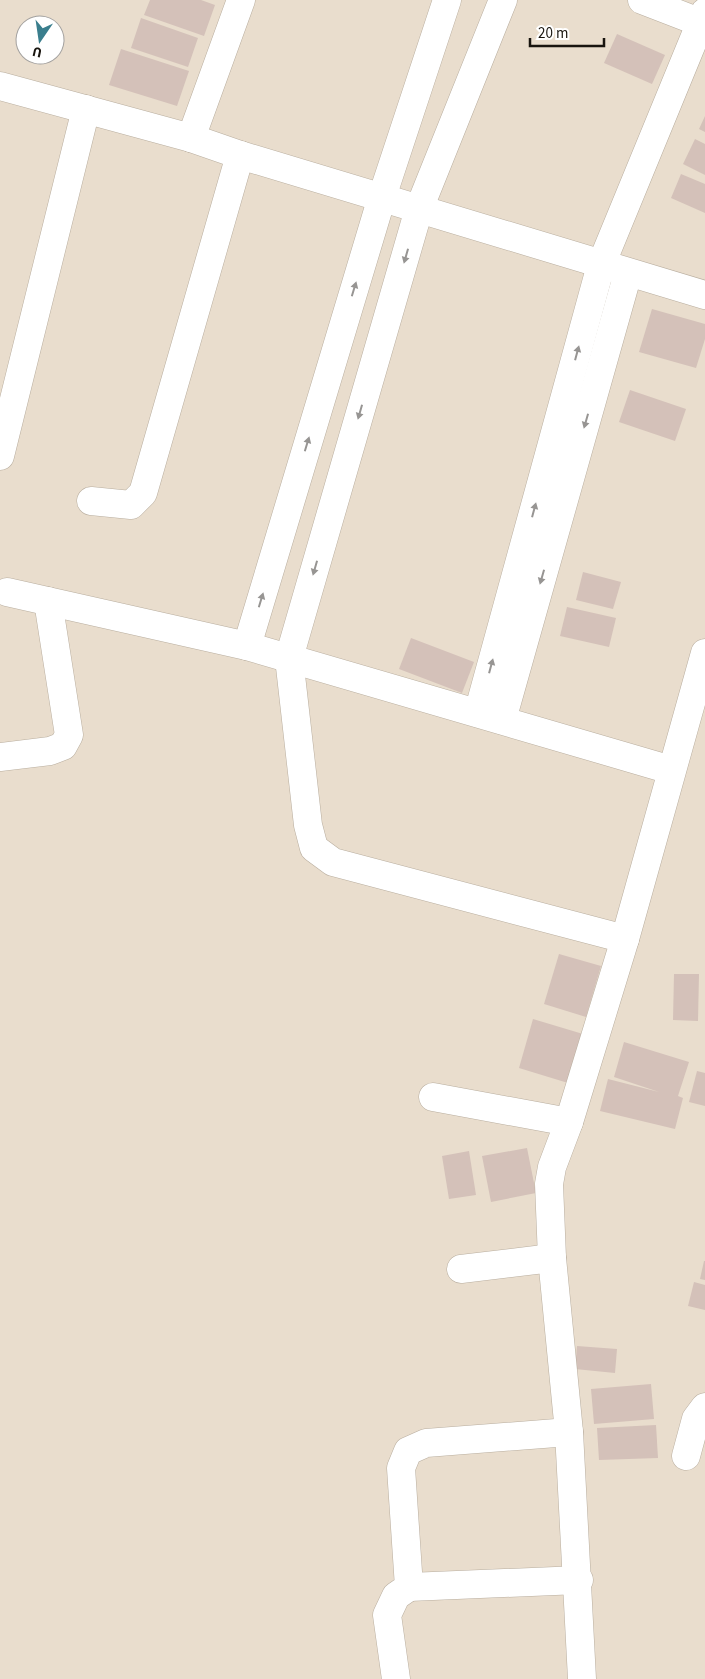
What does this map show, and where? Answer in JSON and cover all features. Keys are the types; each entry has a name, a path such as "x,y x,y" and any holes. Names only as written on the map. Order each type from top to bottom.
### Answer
{"street":[{"path":"191,138 241,0"},
{"path":"246,646 382,197 447,0"},
{"path":"503,0 419,209 289,658 308,826 314,848 322,856 353,868 625,939"},
{"path":"490,717 601,265 656,134 702,17 642,0"},
{"path":"0,86 191,138 240,155 705,295"},
{"path":"0,456 86,109"},
{"path":"91,501 131,505 143,493 240,155"},
{"path":"490,717 628,273"},
{"path":"2,590 246,646 671,770"},
{"path":"0,757 50,751 63,746 69,734 48,601"},
{"path":"582,1679 579,1580 569,1432 552,1258 549,1184 552,1167 569,1122 625,939 705,653"},
{"path":"433,1097 569,1122"},
{"path":"461,1269 552,1258"},
{"path":"686,1456 696,1419 705,1407"},
{"path":"409,1587 401,1468 408,1450 426,1443 569,1432"},
{"path":"396,1679 387,1615 396,1596 409,1587 579,1580"}],"building":[{"path":"150,0 201,0 215,5 204,36 144,15"},
{"path":"141,18 198,38 188,67 131,48"},
{"path":"617,34 665,55 652,84 604,63"},
{"path":"121,49 189,71 177,106 109,85"},
{"path":"705,116 705,132 699,129"},
{"path":"695,139 705,144 705,175 683,164"},
{"path":"681,174 705,184 705,213 671,198"},
{"path":"652,309 705,324 705,339 696,368 639,352"},
{"path":"630,390 686,409 675,441 619,422"},
{"path":"583,572 621,582 613,609 576,600"},
{"path":"567,607 616,618 609,647 560,636"},
{"path":"411,638 474,662 462,693 399,669"},
{"path":"559,954 601,966 586,1017 544,1004"},
{"path":"674,974 699,974 698,1021 673,1020"},
{"path":"533,1019 583,1034 568,1083 519,1068"},
{"path":"624,1042 689,1062 678,1096 683,1098 675,1129 600,1111 608,1079 659,1092 614,1077"},
{"path":"697,1071 705,1073 705,1106 689,1102"},
{"path":"527,1148 536,1193 491,1202 482,1156"},
{"path":"469,1151 476,1195 449,1199 442,1156"},
{"path":"705,1261 705,1280 700,1279"},
{"path":"694,1282 705,1285 705,1310 688,1306"},
{"path":"577,1346 617,1349 615,1373 575,1369"},
{"path":"651,1384 654,1419 594,1424 591,1389"},
{"path":"656,1425 658,1458 599,1460 597,1428"}]}
